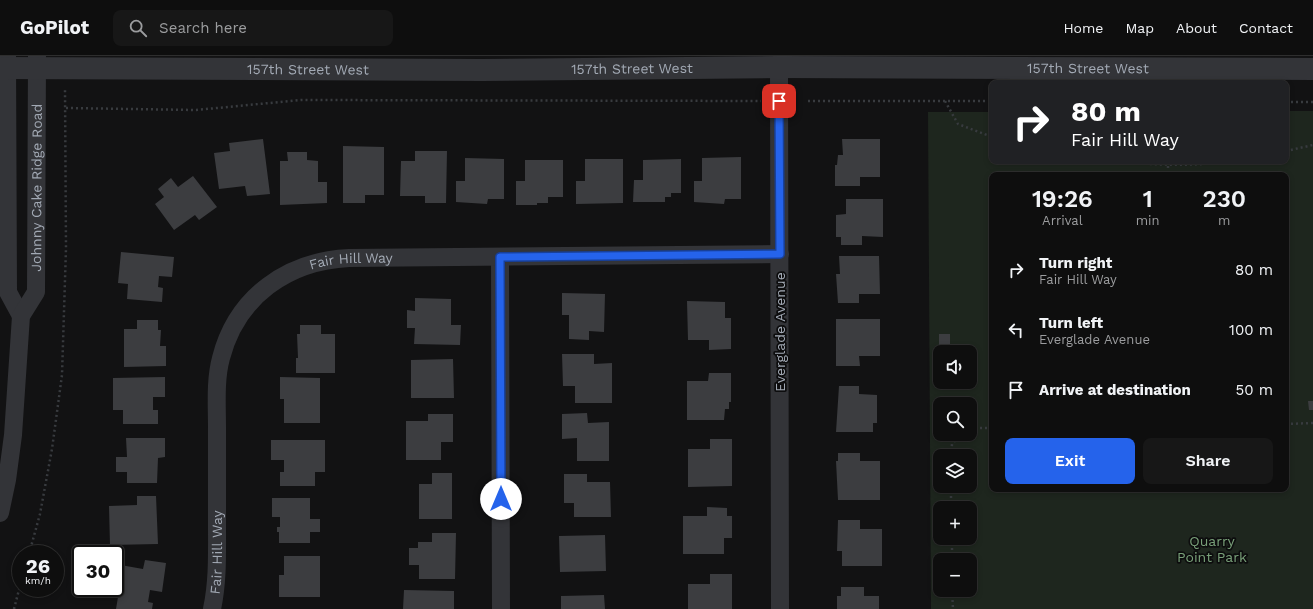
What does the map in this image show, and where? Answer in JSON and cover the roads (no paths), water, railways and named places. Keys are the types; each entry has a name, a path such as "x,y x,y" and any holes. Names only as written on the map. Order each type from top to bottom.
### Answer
{"street":[{"name":"157th Street West","path":"5,64 37,62 490,70 779,60 1313,69"},
{"name":"Everglade Avenue","path":"779,60 780,609"},
{"name":"Johnny Cake Ridge Road","path":"0,513 7,480 13,435 21,316 36,292 37,62"},
{"name":"Johnny Cake Ridge Road","path":"5,64 8,292 21,316"},
{"name":"Fair Hill Way","path":"212,609 217,557 218,374 221,359 232,329 250,302 274,281 288,273 318,261 334,258 780,254"},
{"path":"500,257 501,609"}],"park label":[{"name":"Quarry Point Park","path":"1212,550"}]}
